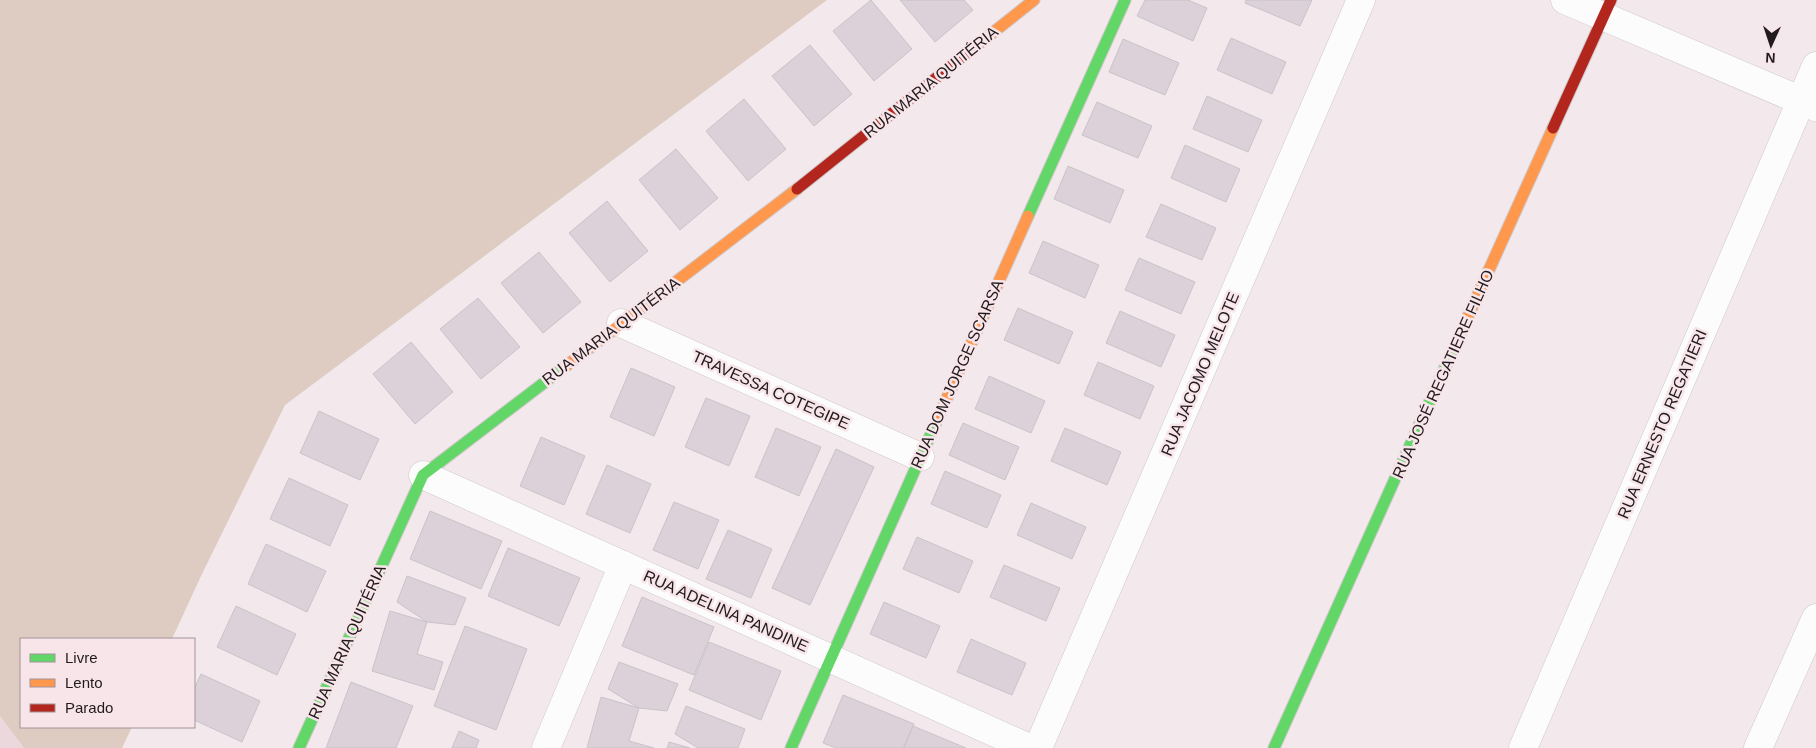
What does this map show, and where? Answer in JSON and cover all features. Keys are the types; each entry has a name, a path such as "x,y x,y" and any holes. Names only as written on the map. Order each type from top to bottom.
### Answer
{"street":[{"name":"RUA MARIA QUITÉRIA","path":"299,748 423,475 786,198 1034,0"},
{"name":"RUA DOM JORGE SCARSA","path":"791,748 1125,0"},
{"name":"RUA JACOMO MELOTE","path":"1038,748 1361,0"},
{"path":"1565,0 1608,8 1809,104"},
{"name":"RUA JOSÉ REGATIERE FILHO","path":"1274,748 1608,8"},
{"name":"RUA ERNESTO REGATIERI","path":"1523,748 1809,104 1816,66"},
{"name":"TRAVESSA COTEGIPE","path":"622,323 920,457"},
{"name":"RUA ADELINA PANDINE","path":"423,475 1029,748"},
{"path":"546,748 623,565"},
{"path":"1758,748 1816,618"}],"shaded area":[{"path":"0,0 827,0 285,405 172,638 20,638 20,728 132,728 122,748 24,748 0,716"},
{"path":"0,716 24,748 0,748"}],"building":[{"path":"871,0 912,49 874,81 833,31"},
{"path":"900,0 964,0 973,10 935,42"},
{"path":"1145,0 1188,0 1207,8 1193,41 1137,16"},
{"path":"1246,0 1312,0 1300,26 1245,3"},
{"path":"1231,38 1286,62 1272,94 1217,70"},
{"path":"1123,39 1179,63 1165,95 1109,72"},
{"path":"810,45 852,94 814,126 772,76"},
{"path":"1207,96 1262,120 1248,152 1193,129"},
{"path":"744,99 786,149 748,181 706,131"},
{"path":"1097,102 1152,126 1138,158 1082,135"},
{"path":"1185,145 1240,169 1226,202 1171,178"},
{"path":"676,149 718,198 680,230 639,180"},
{"path":"1068,166 1124,190 1110,223 1054,199"},
{"path":"607,201 648,251 610,282 569,233"},
{"path":"1161,204 1216,228 1202,260 1146,237"},
{"path":"1043,241 1099,265 1085,298 1029,273"},
{"path":"539,252 581,302 543,333 501,283"},
{"path":"1139,258 1195,282 1181,314 1125,290"},
{"path":"478,298 520,347 481,379 440,329"},
{"path":"1018,308 1073,332 1059,364 1004,340"},
{"path":"1120,311 1175,335 1161,367 1106,343"},
{"path":"411,342 453,392 415,424 373,374"},
{"path":"1098,362 1154,386 1140,419 1084,395"},
{"path":"631,368 675,387 654,436 610,417"},
{"path":"989,376 1045,401 1031,433 975,409"},
{"path":"706,398 750,416 729,466 685,447"},
{"path":"319,411 379,439 360,480 300,453"},
{"path":"963,423 1019,447 1005,480 949,455"},
{"path":"776,428 821,447 799,496 755,477"},
{"path":"1065,428 1121,452 1107,485 1051,461"},
{"path":"541,437 585,456 564,505 520,486"},
{"path":"836,449 874,467 810,605 772,588"},
{"path":"607,465 651,484 630,533 586,514"},
{"path":"945,471 1001,495 987,528 931,504"},
{"path":"289,478 348,505 330,546 270,519"},
{"path":"674,502 719,520 698,569 653,550"},
{"path":"1031,503 1086,527 1072,559 1017,535"},
{"path":"430,511 502,541 481,589 410,559"},
{"path":"728,530 772,549 751,598 706,579"},
{"path":"917,537 973,561 959,593 903,569"},
{"path":"266,544 326,571 307,612 248,584"},
{"path":"508,548 580,578 559,626 488,596"},
{"path":"1004,565 1060,588 1046,621 990,597"},
{"path":"407,576 466,598 455,625 427,622 397,602"},
{"path":"642,597 714,627 694,675 622,646"},
{"path":"884,602 940,626 926,658 870,634"},
{"path":"236,606 296,634 277,675 217,647"},
{"path":"390,611 427,622 417,654 443,662 434,690 372,671"},
{"path":"465,626 527,649 496,730 434,706"},
{"path":"971,639 1026,663 1012,695 957,672"},
{"path":"709,642 781,671 761,720 689,690"},
{"path":"619,662 678,684 667,711 639,708 608,689"},
{"path":"201,674 260,701 242,742 195,720 195,687"},
{"path":"351,682 413,706 396,748 326,748"},
{"path":"843,695 914,724 903,748 836,748 823,743"},
{"path":"601,697 639,708 629,741 654,748 587,748"},
{"path":"686,706 745,729 738,748 698,748 675,734"},
{"path":"913,726 966,748 904,748"},
{"path":"459,731 479,740 476,748 452,748"},
{"path":"669,742 690,748 667,748"}],"traffic: fast":[{"path":"1028,216 1125,0"},
{"path":"1274,748 1465,323"},
{"path":"299,748 423,475 566,366"},
{"path":"791,748 938,418"}],"traffic: slow":[{"path":"981,42 1034,0"},
{"path":"1465,323 1553,128"},
{"path":"566,366 797,189"},
{"path":"938,418 1028,216"}],"traffic: jam":[{"path":"1553,128 1611,0"},
{"path":"797,189 981,42"}]}
